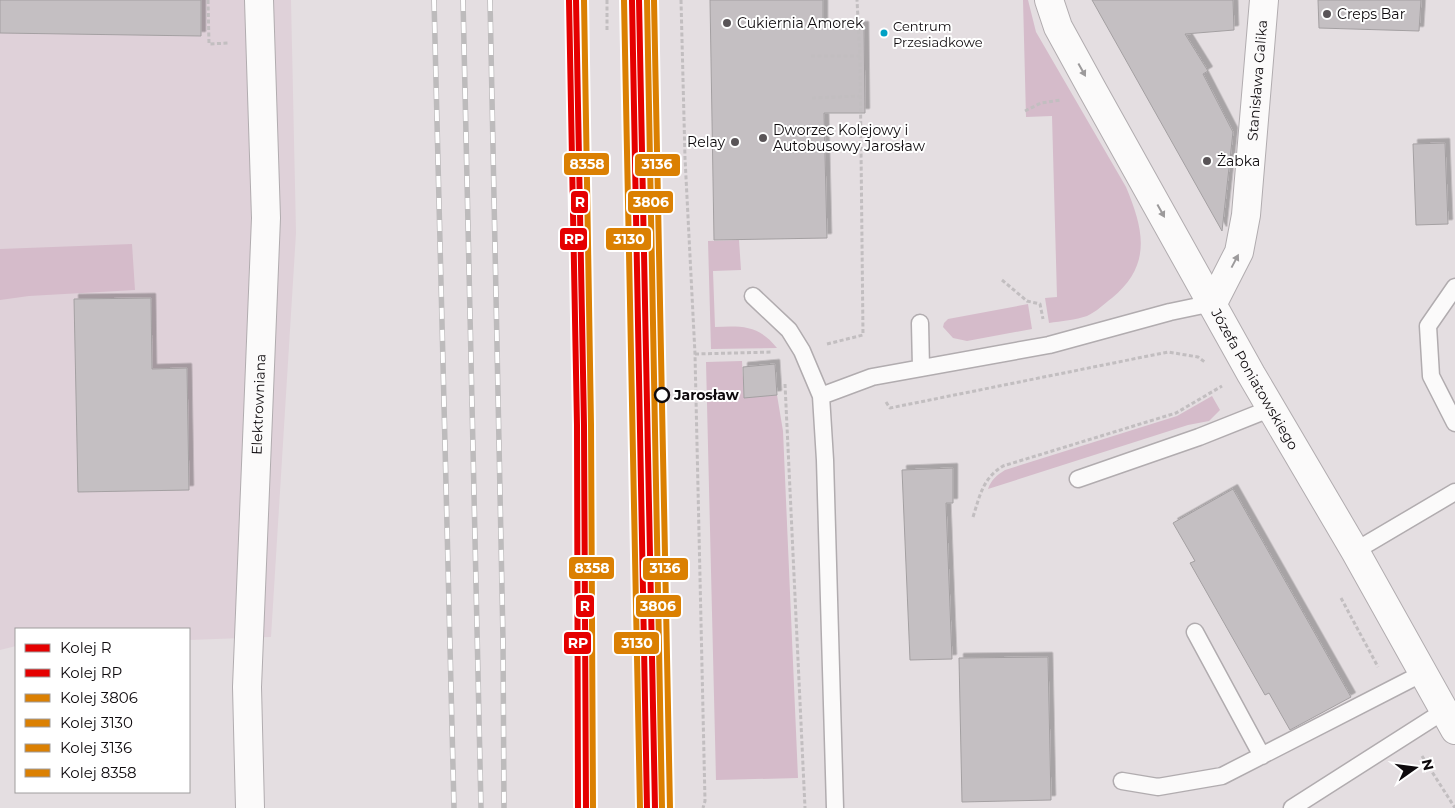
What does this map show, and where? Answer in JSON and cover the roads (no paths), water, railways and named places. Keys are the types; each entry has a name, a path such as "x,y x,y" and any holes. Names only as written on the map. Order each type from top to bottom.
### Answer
{"street":[{"name":"Elektrowniana","path":"250,808 247,687 266,218 259,0"},
{"name":"Józefa Poniatowskiego","path":"1049,0 1058,27 1213,302 1251,374 1450,721"},
{"name":"Stanisława Galika","path":"1213,302 1239,252 1246,215 1264,0"}],"lane":[{"path":"1455,287 1428,326 1430,376 1455,423"},
{"path":"753,296 789,330 802,351 821,396 825,460 835,808"},
{"path":"821,396 872,377 1049,345 1213,302"},
{"path":"920,323 921,368"},
{"path":"1078,479 1199,437 1272,408"},
{"path":"1354,551 1455,492"},
{"path":"1195,632 1262,756"},
{"path":"1122,781 1158,787 1222,776 1423,673"},
{"path":"1292,808 1411,732 1450,721"}],"railway":[{"path":"434,0 454,808"},
{"path":"463,0 481,808"},
{"path":"490,0 503,640 504,808"}],"rail line":[{"name":"RP","path":"569,0 577,425 578,808"},
{"name":"R","path":"576,0 584,425 586,808"},
{"name":"8358","path":"584,0 591,425 593,808"},
{"name":"3130","path":"624,0 640,808"},
{"name":"RP","path":"632,0 647,808"},
{"name":"R","path":"639,0 655,808"},
{"name":"3806","path":"647,0 662,808"},
{"name":"3136","path":"654,0 670,808"}],"place":[{"name":"Creps Bar","path":"1327,14"},
{"name":"Cukiernia Amorek","path":"727,23"},
{"name":"Centrum Przesiadkowe","path":"884,33"},
{"name":"Dworzec Kolejowy i Autobusowy Jarosław","path":"763,138"},
{"name":"Relay","path":"735,142"},
{"name":"Żabka","path":"1207,161"},
{"name":"Jarosław","path":"662,395"}]}
